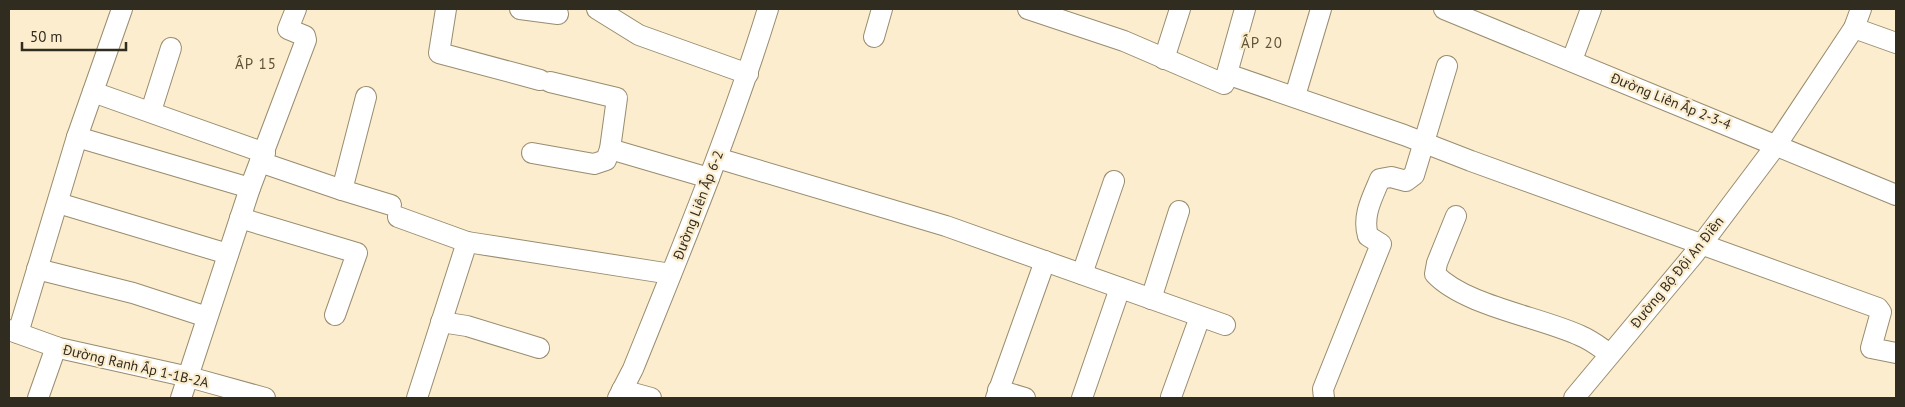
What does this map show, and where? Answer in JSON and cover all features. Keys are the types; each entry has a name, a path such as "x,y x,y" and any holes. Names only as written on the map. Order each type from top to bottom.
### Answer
{"street":[{"path":"13,331 37,269 77,137 122,9"},
{"path":"181,398 250,188 307,39 288,29 296,9"},
{"path":"446,9 439,53 618,98 610,149 606,160 594,164 532,153"},
{"path":"520,9 558,14"},
{"path":"597,9 639,35 748,74"},
{"name":"Đường Liên Ấp 6-2","path":"620,394 633,369 717,158 748,74 768,9"},
{"path":"874,37 882,9"},
{"path":"1028,9 1124,42 1224,84 1245,9"},
{"path":"1164,59 1180,9"},
{"path":"1294,96 1321,9"},
{"name":"Đường Liên Ấp 2-3-4","path":"1444,9 1480,16 1572,60 1896,195"},
{"path":"1572,60 1591,9"},
{"name":"Đường Bộ Đội An Điền","path":"1574,398 1702,244 1776,144 1854,28 1861,9"},
{"path":"1854,28 1896,43"},
{"path":"151,111 171,48"},
{"path":"1324,398 1323,389 1381,244 1368,236 1364,224 1371,201 1380,179 1391,177 1406,181 1414,175 1447,66"},
{"path":"1227,74 1294,96 1878,308 1881,312 1872,348 1896,353"},
{"path":"93,92 151,111 466,242 671,274"},
{"path":"342,190 366,97"},
{"path":"77,137 250,188"},
{"path":"610,149 709,178"},
{"path":"717,158 946,226 1225,325"},
{"path":"1082,274 1114,181"},
{"path":"58,203 228,254"},
{"path":"1152,299 1179,211"},
{"path":"1456,216 1436,263 1435,274 1445,284 1500,308 1581,336 1610,354"},
{"path":"240,218 357,253 335,315"},
{"path":"417,398 466,242"},
{"path":"1025,398 997,394 1045,261"},
{"path":"37,269 133,293 207,317"},
{"path":"1082,398 1120,288"},
{"path":"1171,397 1200,317"},
{"path":"441,322 468,326 538,348"},
{"name":"Đường Ranh Ấp 1-1B-2A","path":"13,331 56,347 189,377 265,398"},
{"path":"38,398 56,347"},
{"path":"620,394 651,398"}],"district":[{"name":"ẤP 20","path":"1262,42"},
{"name":"ẤP 15","path":"256,63"}]}
